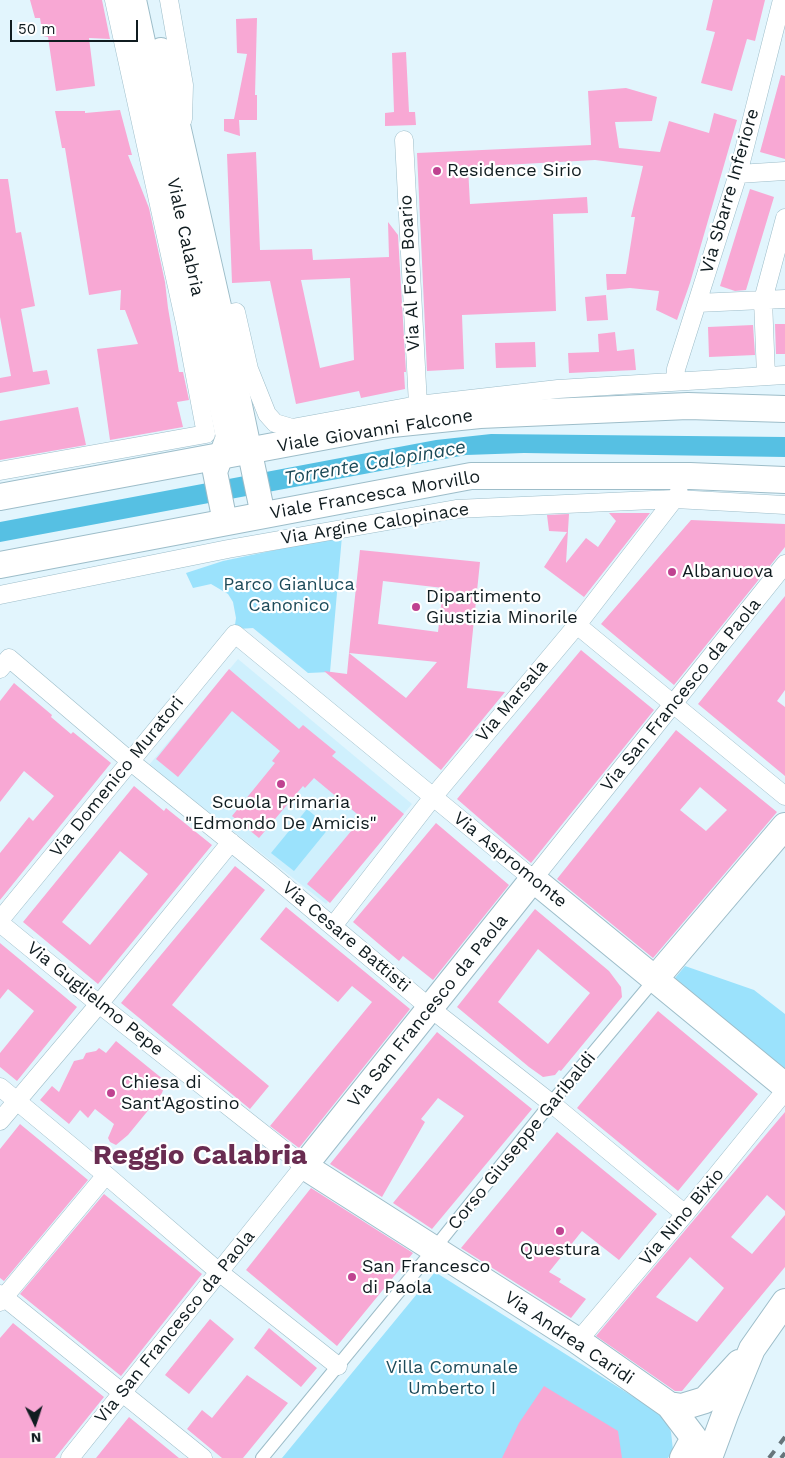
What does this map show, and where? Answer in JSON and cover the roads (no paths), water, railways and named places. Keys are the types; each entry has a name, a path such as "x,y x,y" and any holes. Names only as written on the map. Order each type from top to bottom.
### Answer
{"main road":[{"name":"Viale Calabria","path":"134,0 228,437 218,464"},
{"name":"Viale Calabria","path":"150,0 182,142 203,319 251,457 262,509"},
{"name":"Viale Giovanni Falcone","path":"0,497 218,464 392,424 480,415 688,406 785,409"},
{"path":"218,464 224,516"},
{"name":"Viale Francesca Morvillo","path":"0,565 97,546 224,516 471,476 690,476 785,480"},
{"name":"Corso Giuseppe Garibaldi","path":"655,979 785,826"},
{"name":"Via Aspromonte","path":"533,879 785,1086"},
{"name":"Via San Francesco da Paola","path":"304,1166 533,879"},
{"name":"Via Guglielmo Pepe","path":"304,1166 434,1249"},
{"name":"Via Andrea Caridi","path":"434,1249 578,1341 669,1405 695,1451"},
{"path":"669,1405 682,1407 705,1400 752,1349 785,1302"},
{"path":"695,1451 726,1412 752,1349"}],"street":[{"name":"Viale Calabria","path":"114,0 203,319"},
{"name":"Viale Calabria","path":"169,0 184,85 182,142"},
{"name":"Via Sbarre Inferiore","path":"674,381 676,369 738,174 782,0"},
{"name":"Via Al Foro Boario","path":"404,140 418,405"},
{"path":"738,174 785,171"},
{"path":"766,376 763,300 785,218"},
{"path":"697,303 785,299"},
{"path":"0,471 206,434 203,319 236,312 249,370 267,414 275,422 292,428 418,405 558,389 785,375"},
{"name":"Via Marsala","path":"333,926 433,797 576,625 675,499 690,476"},
{"name":"Via Argine Calopinace","path":"0,595 228,549 456,508 675,499 785,505"},
{"path":"224,516 228,549"},
{"path":"97,546 101,574"},
{"name":"Via San Francesco da Paola","path":"533,879 785,564"},
{"path":"576,625 785,796"},
{"name":"Via Aspromonte","path":"235,634 533,879"},
{"name":"Via Domenico Muratori","path":"0,922 235,634"},
{"name":"Via Cesare Battisti","path":"5,664 231,842 430,1008 551,1103 685,1214"},
{"path":"0,1120 99,1004 231,842"},
{"name":"Via Guglielmo Pepe","path":"0,922 99,1004 304,1166"},
{"name":"Corso Giuseppe Garibaldi","path":"262,1458 551,1103 655,979"},
{"path":"0,1087 219,1272 338,1366"},
{"name":"Via Nino Bixio","path":"578,1341 785,1091"},
{"name":"Via San Francesco da Paola","path":"70,1458 304,1166"},
{"path":"106,1175 1,1297 203,1458"}],"water":[{"name":"Torrente Calopinace","path":"491,434 785,437 785,457 524,453 466,455 0,542 0,522 436,440"}],"railway":[{"path":"769,1458 785,1437"},
{"path":"781,1458 785,1453"}],"place":[{"name":"Residence Sirio","path":"437,171"},
{"name":"Albanuova","path":"672,572"},
{"name":"Dipartimento Giustizia Minorile","path":"416,607"},
{"name":"Scuola Primaria \"Edmondo De Amicis\"","path":"281,784"},
{"name":"Chiesa di Sant'Agostino","path":"111,1093"},
{"name":"Questura","path":"560,1231"},
{"name":"San Francesco di Paola","path":"352,1277"}],"district":[{"name":"Reggio Calabria","path":"200,1156"}],"park label":[{"name":"Parco Gianluca Canonico","path":"289,595"},
{"name":"Villa Comunale Umberto I","path":"452,1378"}]}
